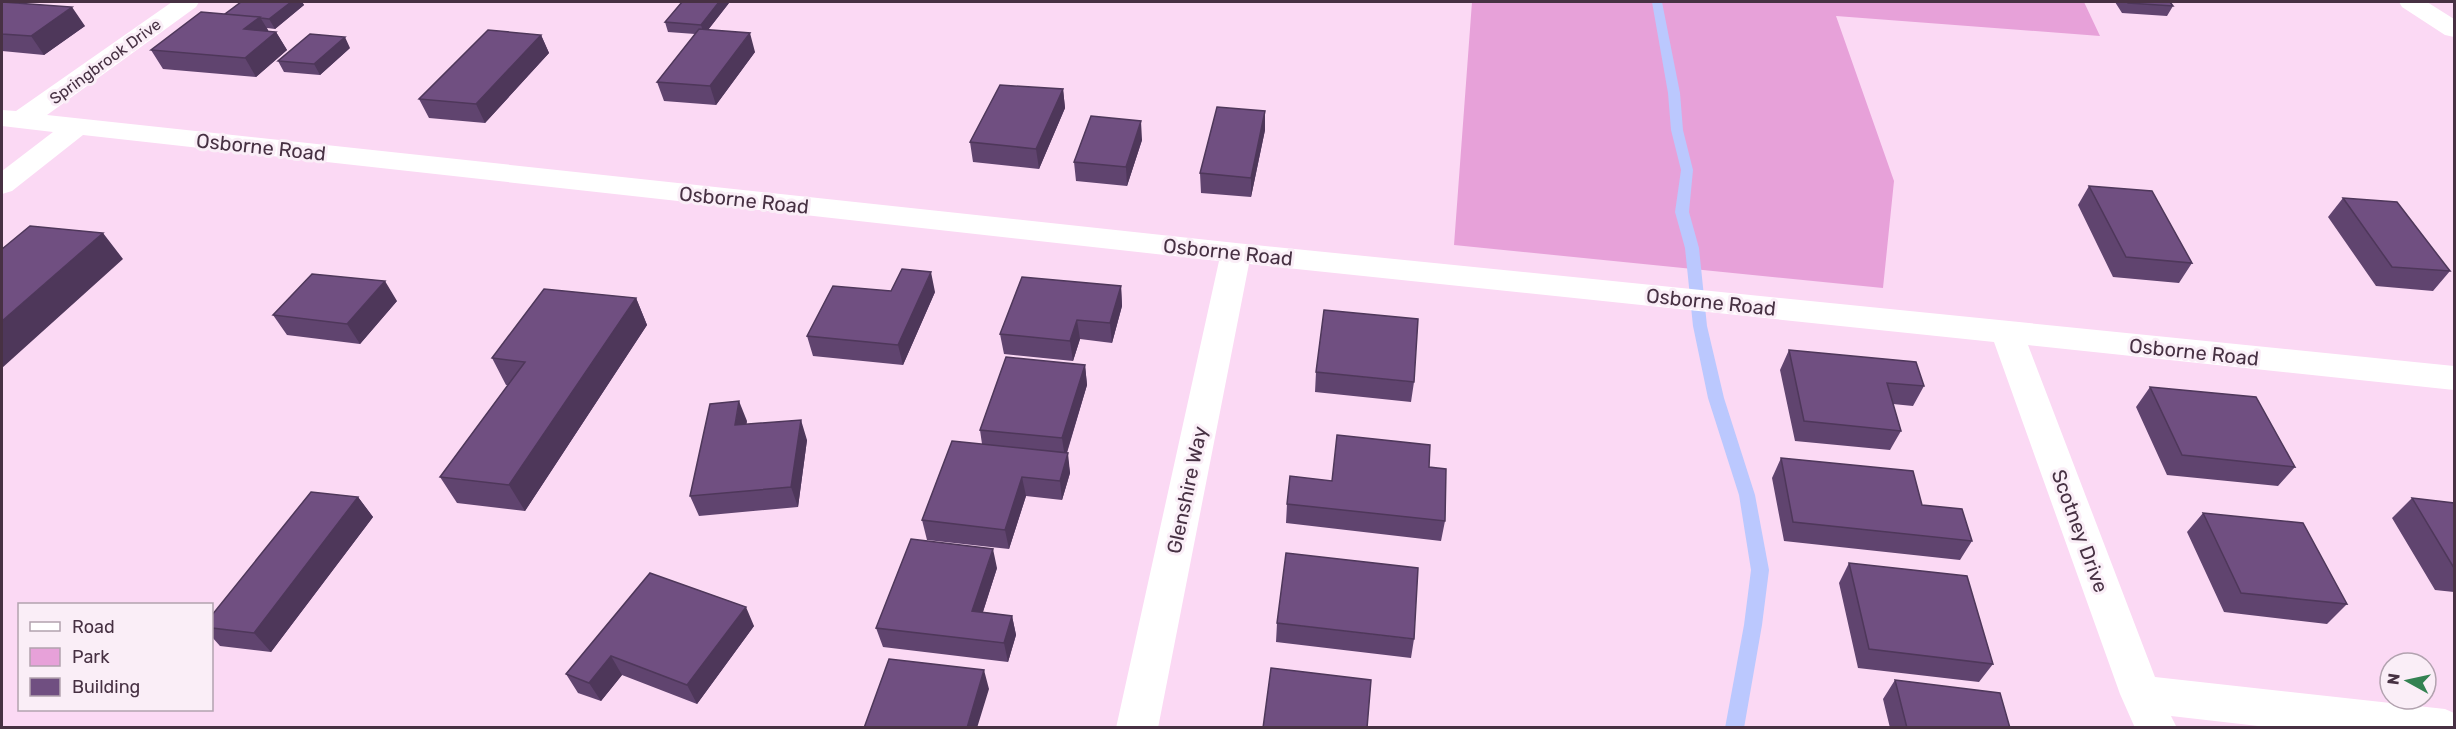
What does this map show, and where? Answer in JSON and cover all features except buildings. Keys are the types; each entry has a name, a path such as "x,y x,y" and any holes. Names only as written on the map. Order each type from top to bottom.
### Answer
{"street":[{"name":"Springbrook Drive","path":"12,119 188,2"},
{"path":"2410,2 2454,30"},
{"name":"Osborne Road","path":"12,119 1236,253 2454,378"},
{"path":"2,185 78,126"},
{"name":"Glenshire Way","path":"1137,728 1236,253"},
{"name":"Scotney Drive","path":"2007,333 2149,711"},
{"path":"2149,711 2445,728"}],"green space":[{"path":"1472,2 2084,2 2100,36 1836,16 1894,181 1883,288 1454,245"}],"waterway":[{"path":"1657,2 1674,93 1677,130 1687,170 1682,212 1692,248 1700,326 1716,398 1747,495 1760,570 1753,625 1734,728"}]}
